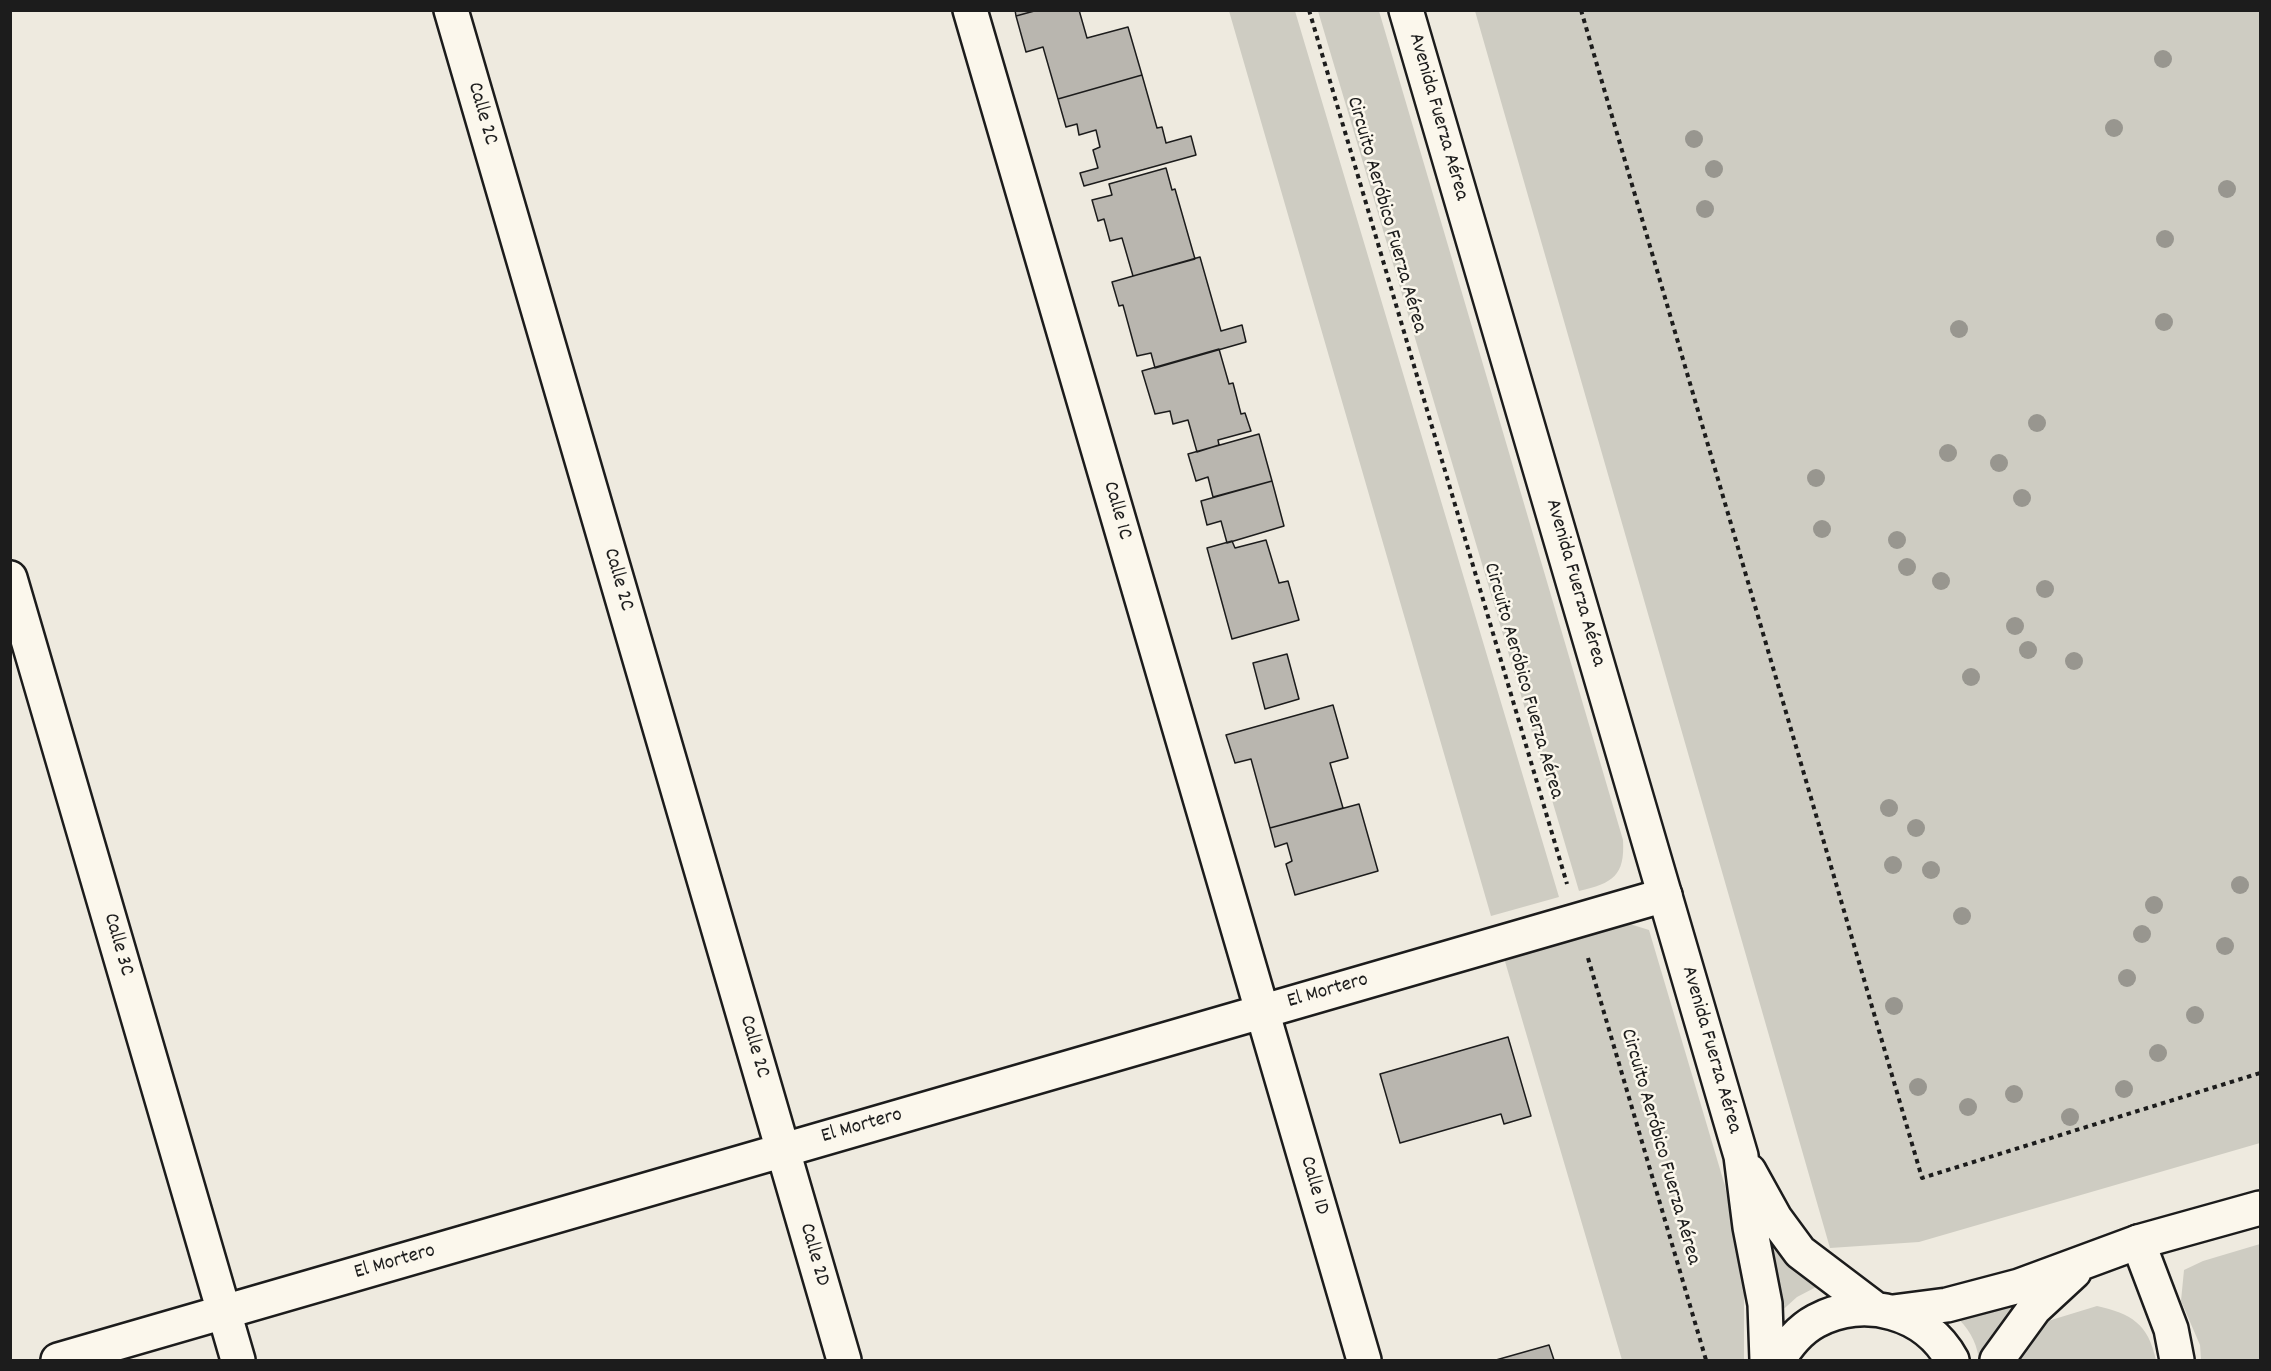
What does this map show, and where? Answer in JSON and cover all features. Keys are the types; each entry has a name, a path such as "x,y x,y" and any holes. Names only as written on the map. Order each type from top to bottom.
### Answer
{"street":[{"name":"Calle 2C","path":"451,10 783,1150"},
{"name":"Calle 1C","path":"970,10 1262,1011"},
{"name":"Avenida Fuerza Aérea","path":"1406,10 1741,1156 1750,1227 1765,1304 1767,1360"},
{"name":"Calle 3C","path":"10,578 238,1360"},
{"name":"El Mortero","path":"58,1360 1665,895"},
{"name":"Calle 1D","path":"1262,1011 1364,1360"},
{"name":"Calle 2D","path":"783,1150 844,1360"},
{"name":"Avenida Fuerza Aérea","path":"1741,1156 1775,1218 1800,1252 1883,1310 1914,1321 1933,1336 1952,1360"},
{"path":"1778,1360 1791,1340 1815,1321 1844,1310 1883,1310 1947,1305 2019,1286 2138,1242 2260,1208"},
{"path":"2138,1242 2170,1329 2177,1360"},
{"path":"1997,1360 2034,1309 2086,1261"}],"path":[{"name":"Circuito Aeróbico Fuerza Aérea","path":"1309,10 1706,1360"},
{"path":"1581,10 1922,1178 2260,1073"}],"shaded area":[{"path":"1229,11 1295,11 1559,897 1491,916"},
{"path":"1318,11 1379,11 1623,840 1622,862 1619,870 1608,881 1591,888 1579,891"},
{"path":"1475,11 2260,11 2260,1143 1919,1242 1830,1248"},
{"path":"1617,920 1649,930 1725,1186 1744,1286 1744,1360 1622,1360 1504,958"},
{"path":"1767,1231 1820,1285 1797,1297 1777,1315"},
{"path":"2260,1244 2260,1360 2201,1360 2200,1345 2181,1301 2184,1270 2203,1261"},
{"path":"2028,1296 1979,1359 1971,1334 1954,1315"},
{"path":"2097,1306 2119,1313 2136,1322 2148,1337 2156,1360 2015,1360 2048,1321"}],"building":[{"path":"1015,10 1038,10 1016,16"},
{"path":"1038,10 1079,10 1087,38 1128,27 1142,75 1058,99 1043,47 1026,52 1016,16"},
{"path":"1142,75 1157,128 1162,127 1166,143 1191,136 1196,155 1084,186 1080,173 1098,168 1093,150 1100,147 1096,130 1079,135 1077,124 1066,127 1058,99"},
{"path":"1166,168 1172,190 1175,189 1195,259 1133,276 1122,238 1110,241 1104,219 1098,221 1092,200 1112,195 1109,184"},
{"path":"1200,257 1221,331 1242,325 1246,342 1155,368 1151,353 1137,356 1123,305 1119,306 1112,282"},
{"path":"1219,349 1229,384 1233,383 1241,414 1245,413 1251,431 1218,440 1219,445 1197,452 1188,420 1173,424 1170,411 1155,414 1142,371"},
{"path":"1259,434 1272,481 1213,497 1208,477 1196,481 1188,454"},
{"path":"1272,481 1284,526 1227,543 1221,521 1207,525 1201,501"},
{"path":"1266,540 1279,583 1288,581 1299,620 1232,639 1207,548 1232,541 1235,548"},
{"path":"1287,654 1299,699 1265,709 1253,663"},
{"path":"1333,705 1348,758 1330,763 1343,808 1270,828 1251,759 1235,763 1226,735"},
{"path":"1359,804 1378,871 1295,895 1286,864 1292,861 1287,843 1275,847 1270,828"},
{"path":"1508,1037 1531,1116 1504,1124 1501,1114 1400,1143 1380,1074"},
{"path":"1549,1345 1554,1360 1496,1360"}]}
